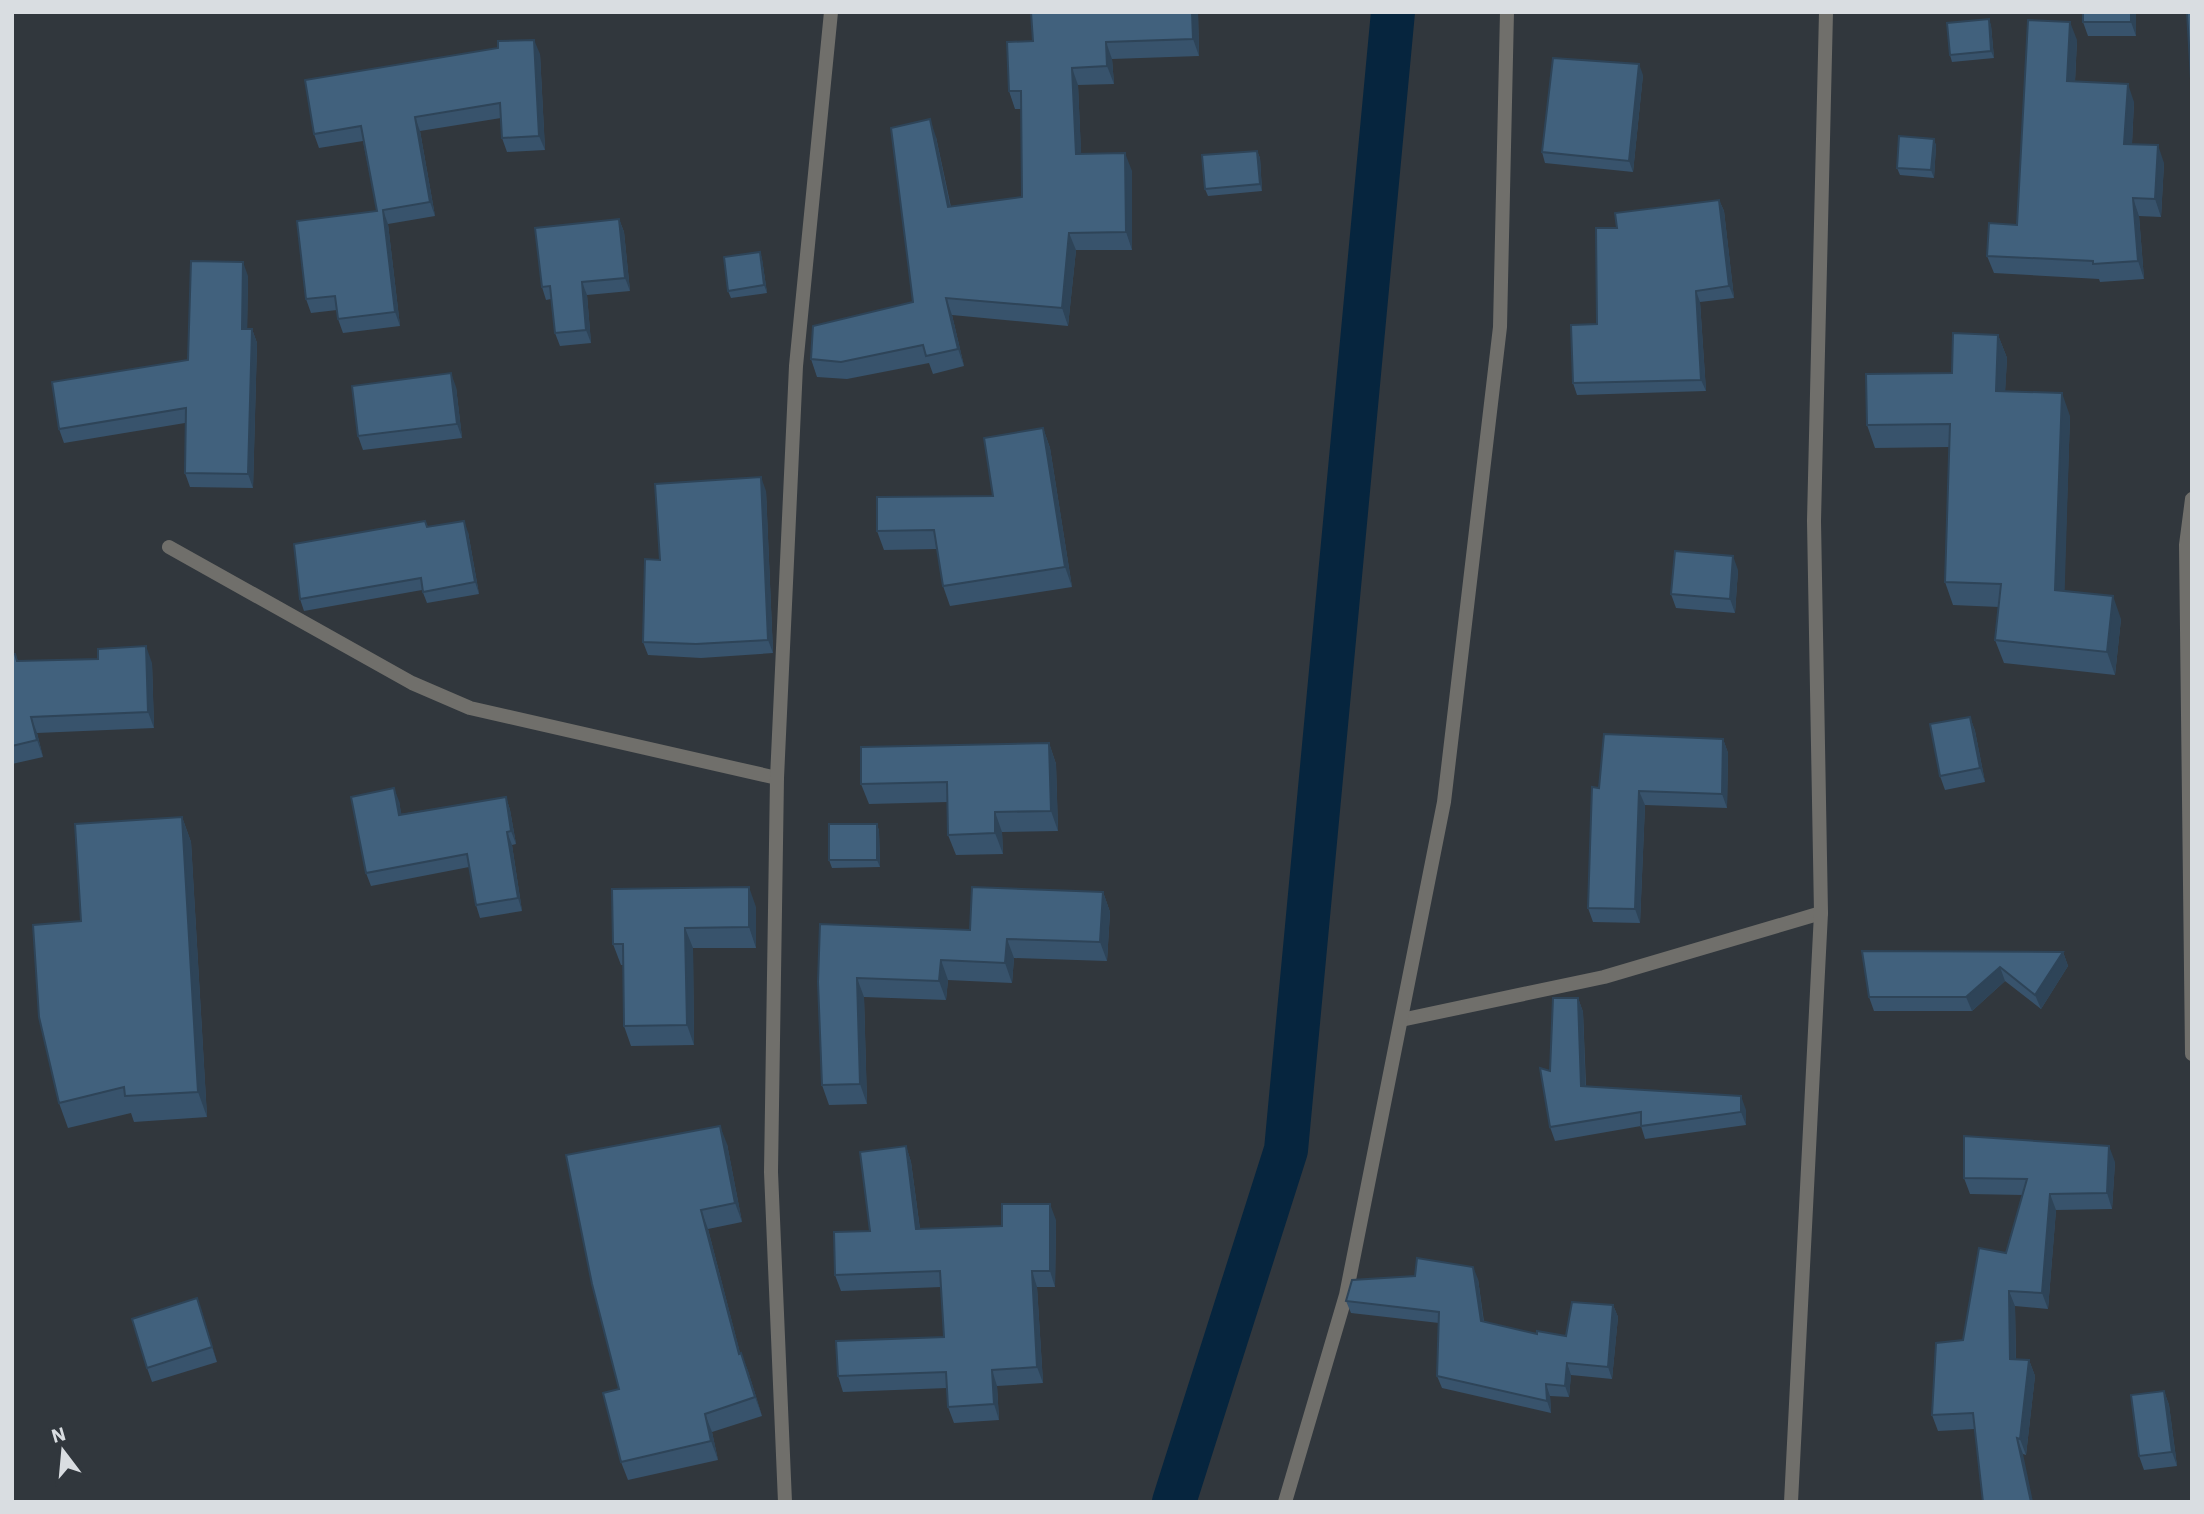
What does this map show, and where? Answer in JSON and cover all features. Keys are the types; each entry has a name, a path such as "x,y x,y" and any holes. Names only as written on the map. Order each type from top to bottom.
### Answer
{"street":[{"path":"785,1502 771,1172 777,778 796,366 831,12"},
{"path":"1285,1502 1346,1295 1444,802 1500,327 1507,12"},
{"path":"1791,1502 1821,913 1814,521 1826,12"},
{"path":"2192,499 2186,545 2192,1054"},
{"path":"169,547 412,683 470,708 777,778"},
{"path":"1401,1020 1604,977 1821,913"}],"building":[{"path":"1031,12 1192,12 1193,39 1106,42 1107,66 1072,68 1076,154 1125,153 1126,232 1069,233 1062,308 946,298 958,349 926,356 923,345 841,362 811,359 813,326 913,302 891,128 930,119 948,207 1022,197 1021,91 1009,91 1007,42 1033,41"},
{"path":"2083,12 2131,12 2131,22 2083,22"},
{"path":"2187,12 2192,12 2192,79 2191,79"},
{"path":"1989,19 1991,51 1950,55 1947,23"},
{"path":"2028,20 2070,22 2067,81 2128,84 2124,144 2158,145 2155,199 2133,198 2138,261 2093,264 2093,261 1987,256 1989,223 2017,225"},
{"path":"534,40 539,136 502,138 500,103 415,117 430,202 383,210 395,312 338,319 335,296 306,299 297,221 377,211 361,126 314,134 305,80 498,48 498,41"},
{"path":"1553,58 1639,64 1629,161 1542,152"},
{"path":"1899,136 1934,139 1931,170 1897,168"},
{"path":"1257,151 1260,184 1205,189 1202,155"},
{"path":"1719,200 1729,286 1696,291 1701,380 1573,383 1571,325 1597,324 1596,228 1617,228 1615,213"},
{"path":"619,219 625,278 582,282 586,330 555,333 550,286 542,287 535,228"},
{"path":"760,252 764,285 728,291 724,257"},
{"path":"191,261 243,262 242,329 252,329 248,474 185,473 186,408 59,429 52,382 188,360"},
{"path":"1953,333 1998,335 1996,391 2062,393 2055,590 2113,596 2107,652 1995,640 2001,584 1945,582 1950,424 1867,425 1866,374 1952,373"},
{"path":"451,373 457,424 358,436 352,386"},
{"path":"1043,428 1065,567 943,586 934,530 877,531 877,497 993,496 984,438"},
{"path":"761,477 768,640 696,644 643,642 645,559 660,560 655,484"},
{"path":"425,521 427,527 464,521 475,582 423,592 421,578 300,599 294,544"},
{"path":"1675,551 1733,556 1730,599 1671,594"},
{"path":"146,646 148,712 31,717 37,740 12,746 12,654 15,654 17,661 98,659 98,649"},
{"path":"1970,717 1980,768 1940,776 1930,724"},
{"path":"1604,734 1723,739 1722,794 1639,791 1635,909 1588,908 1592,787 1599,788"},
{"path":"1049,743 1051,811 995,812 995,833 948,835 947,782 861,784 861,747"},
{"path":"394,788 399,815 506,797 511,831 507,832 518,898 476,905 467,854 366,873 351,797"},
{"path":"182,817 198,1092 125,1096 124,1087 59,1103 39,1017 33,925 81,921 75,824"},
{"path":"829,824 877,824 877,860 829,860"},
{"path":"749,887 749,927 685,928 687,1025 624,1026 623,944 613,944 612,889"},
{"path":"972,887 1103,892 1100,942 1007,939 1005,963 941,960 939,981 857,978 860,1084 822,1085 818,982 820,924 970,930"},
{"path":"1862,951 2063,952 2035,995 2000,967 1966,997 1869,997"},
{"path":"1553,998 1578,998 1581,1086 1741,1096 1741,1112 1641,1126 1641,1112 1550,1127 1540,1068 1550,1071"},
{"path":"720,1126 735,1203 701,1210 739,1354 741,1353 755,1397 705,1414 711,1441 621,1462 603,1393 619,1389 592,1284 566,1155"},
{"path":"1964,1136 2109,1146 2107,1193 2050,1194 2042,1293 2009,1291 2010,1359 2029,1360 2020,1439 2017,1438 2031,1502 1983,1502 1973,1413 1932,1415 1936,1343 1963,1340 1979,1248 2006,1253 2027,1179 1964,1178"},
{"path":"906,1146 916,1229 1002,1226 1002,1204 1050,1204 1050,1271 1032,1271 1037,1367 992,1370 994,1404 948,1407 946,1372 838,1376 836,1341 944,1337 940,1271 835,1275 834,1232 870,1231 860,1152"},
{"path":"1417,1258 1473,1267 1481,1321 1537,1334 1537,1331 1566,1336 1572,1302 1613,1305 1608,1367 1567,1363 1565,1386 1546,1384 1547,1401 1437,1376 1439,1312 1346,1301 1352,1280 1415,1276"},
{"path":"197,1298 212,1347 147,1368 132,1319"},
{"path":"2164,1391 2172,1452 2139,1456 2131,1395"}],"waterway":[{"path":"1174,1502 1286,1150 1393,12"}]}
